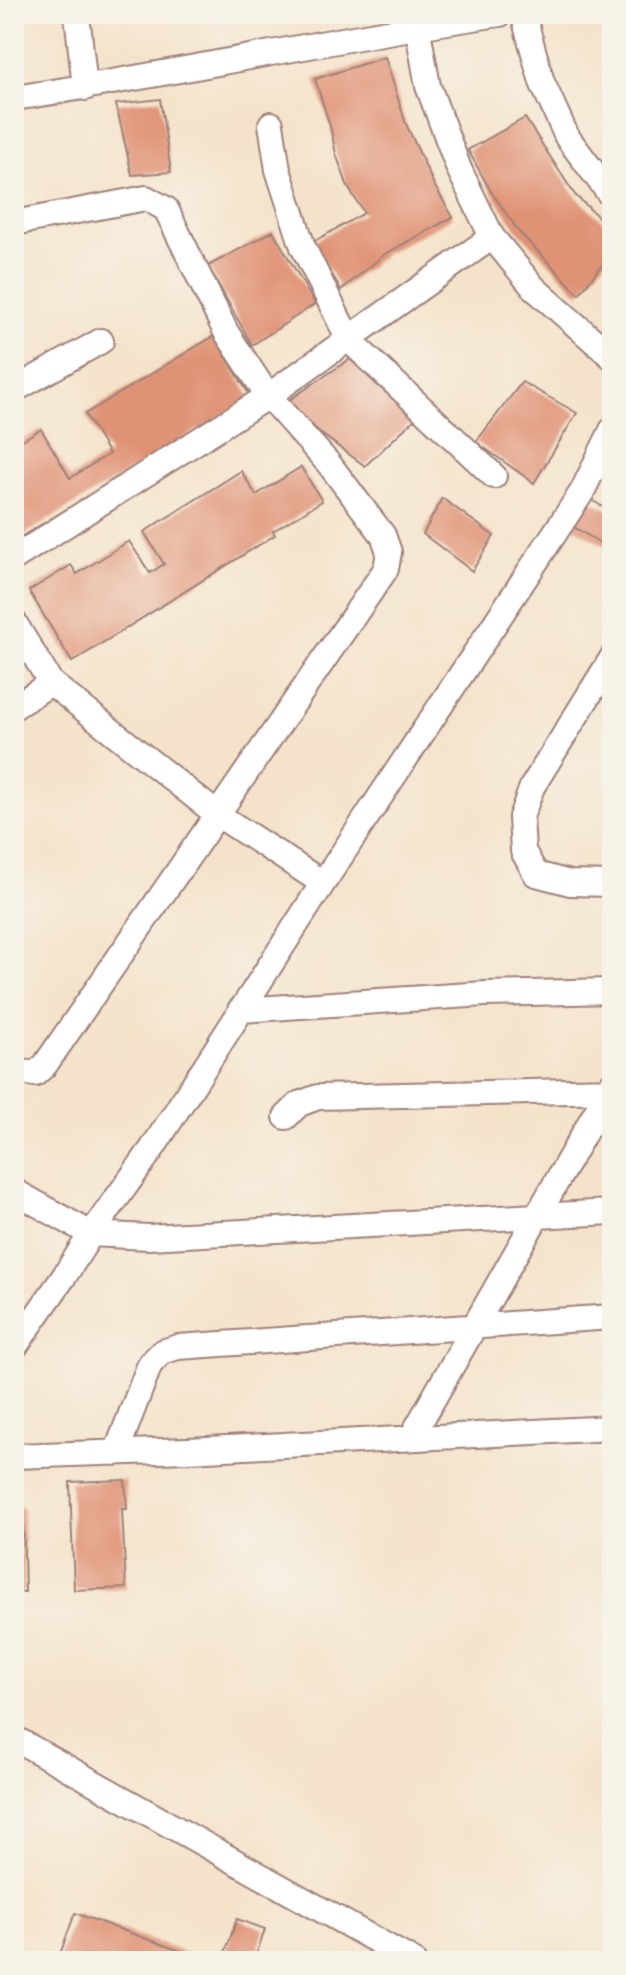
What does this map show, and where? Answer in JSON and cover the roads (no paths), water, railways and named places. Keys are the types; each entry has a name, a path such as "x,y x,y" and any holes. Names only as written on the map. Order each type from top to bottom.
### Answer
{"street":[{"path":"77,14 85,88"},
{"path":"14,98 85,88 415,20 500,14"},
{"path":"523,14 542,82 567,137 612,197"},
{"path":"415,20 428,86 459,169 492,237 534,288 612,357"},
{"path":"271,124 278,170 303,247 349,340 494,476"},
{"path":"14,223 146,198 166,209 226,332 268,396 329,464 383,535 389,552 386,569 45,1065 35,1074 14,1068"},
{"path":"14,558 268,396 492,237"},
{"path":"14,390 101,341"},
{"path":"14,1348 152,1149 323,883 582,492 612,430"},
{"path":"14,622 51,683 218,815 323,883"},
{"path":"612,658 532,787 521,817 523,851 536,874 570,883 612,884"},
{"path":"14,707 51,683"},
{"path":"240,1010 485,994 612,991"},
{"path":"286,1117 299,1104 318,1097 611,1088"},
{"path":"411,1438 611,1088"},
{"path":"14,1191 91,1234 148,1237 612,1212"},
{"path":"116,1453 150,1364 162,1352 178,1347 612,1317"},
{"path":"14,1456 612,1428"},
{"path":"14,1738 413,1961"}]}
